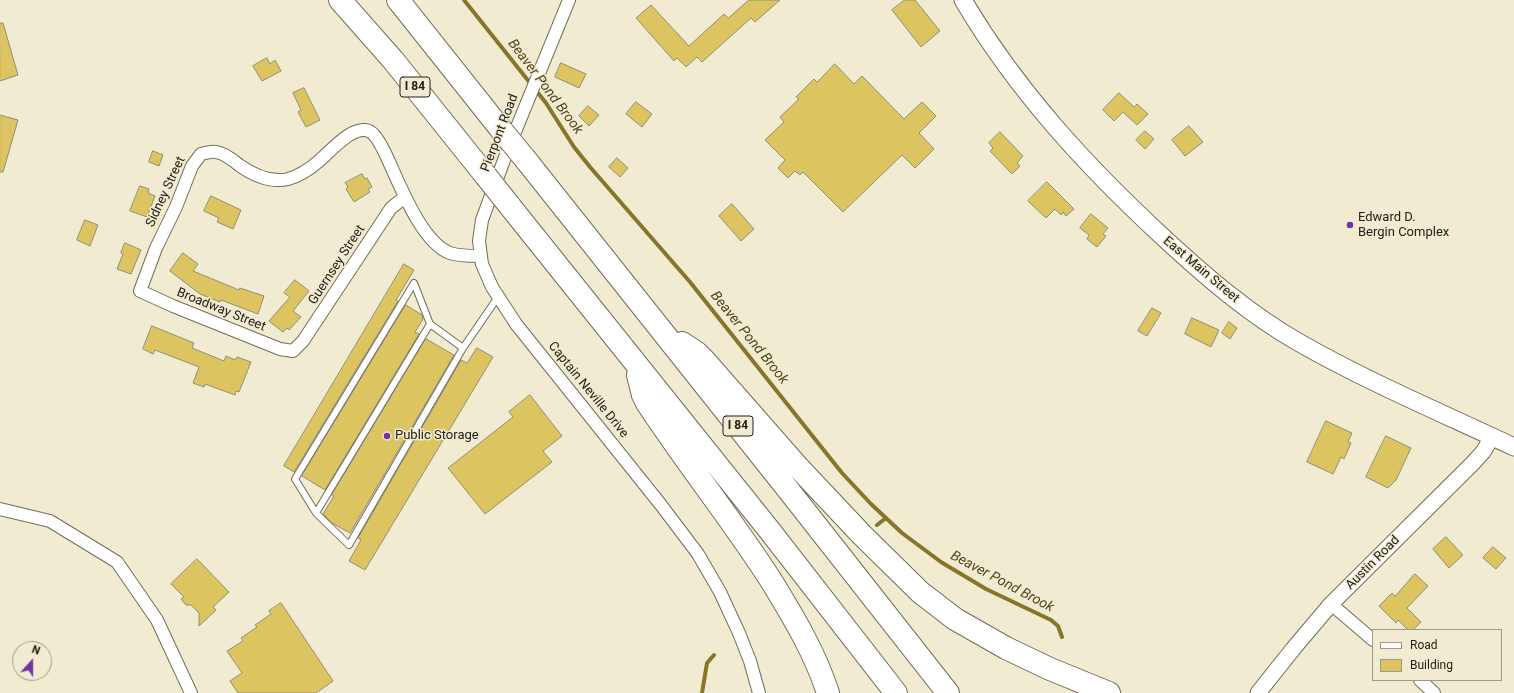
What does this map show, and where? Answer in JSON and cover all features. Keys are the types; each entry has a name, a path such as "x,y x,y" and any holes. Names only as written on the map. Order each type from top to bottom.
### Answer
{"highway":[{"name":"I 84","path":"340,0 393,60 770,531 896,693"},
{"name":"I 84","path":"398,0 948,693"},
{"path":"665,335 688,347 704,360 802,471 920,592 956,619 1006,648 1050,669 1109,693"},
{"path":"635,362 640,387 647,403 750,549 778,592 817,663 828,693"}],"main road":[{"name":"East Main Street","path":"962,0 1008,70 1060,133 1129,205 1212,282 1255,314 1298,342 1364,377 1514,447"}],"street":[{"name":"Pierpont Road","path":"480,256 479,241 482,220 568,0"},
{"name":"Sidney Street","path":"140,291 156,248 176,207 192,166 201,154 215,152 229,158 256,176 273,179 287,179 299,174 319,161 351,134 360,130 368,131 373,133 382,148 405,197"},
{"path":"405,197 424,230 440,249 451,254 480,256"},
{"name":"Guernsey Street","path":"293,351 304,341 391,208 405,197"},
{"name":"Captain Neville Drive","path":"480,256 487,277 498,297 533,345 661,505 698,554 716,583 740,633 759,693"},
{"name":"Broadway Street","path":"140,291 172,306 280,349 293,351"},
{"name":"Austin Road","path":"1258,693 1293,648 1331,604 1472,464 1483,452 1492,437"},
{"path":"0,509 50,521 117,562 157,620 191,693"},
{"path":"1331,604 1372,639"},
{"path":"1421,681 1434,693"}],"lane":[{"path":"463,348 430,324 414,283 295,479 316,513 348,545 463,348 498,297"},
{"path":"316,513 430,324"}],"building":[{"path":"749,0 780,0 755,22 751,18 702,62 697,57 686,67 677,58 674,61 636,18 651,5 689,46 724,14 728,18"},
{"path":"905,0 915,0 940,31 921,47 892,10"},
{"path":"0,23 3,23 18,75 0,81"},
{"path":"267,58 270,64 275,60 281,71 262,81 253,66"},
{"path":"561,63 586,74 579,88 555,77"},
{"path":"835,64 854,84 862,76 904,119 922,102 936,116 919,133 934,149 915,168 902,155 843,212 803,172 800,175 795,171 788,178 778,168 785,160 765,140 784,122 780,117 799,99 796,97 814,79 817,82"},
{"path":"304,88 320,120 306,127 298,112 301,110 293,93"},
{"path":"1119,93 1134,107 1137,104 1148,114 1137,125 1123,112 1114,121 1103,110"},
{"path":"636,102 652,114 642,127 626,114"},
{"path":"588,106 599,115 589,126 579,116"},
{"path":"0,115 18,120 3,172 0,172"},
{"path":"1189,126 1203,142 1185,156 1172,140"},
{"path":"1145,131 1154,139 1145,149 1136,140"},
{"path":"1000,132 1023,156 1017,163 1020,166 1012,174 990,151 993,148 989,143"},
{"path":"153,151 163,155 159,166 149,162"},
{"path":"617,158 628,168 620,177 609,167"},
{"path":"362,174 365,179 367,178 372,187 368,189 370,192 354,202 346,189 348,187 345,183"},
{"path":"1047,182 1074,209 1066,216 1063,212 1061,215 1055,209 1046,218 1028,201"},
{"path":"140,186 149,189 148,193 155,196 147,217 130,211"},
{"path":"211,196 241,210 233,229 217,222 219,218 204,211"},
{"path":"732,204 754,229 741,241 719,216"},
{"path":"1091,214 1108,228 1103,234 1106,236 1097,247 1087,239 1089,235 1080,228"},
{"path":"85,220 98,225 90,246 77,240"},
{"path":"125,243 141,250 131,274 117,269 123,254 121,253"},
{"path":"183,253 198,264 193,271 239,290 240,288 264,296 258,314 200,294 170,271"},
{"path":"404,264 414,270 396,300 398,301 294,472 284,466"},
{"path":"295,280 309,291 293,311 301,317 289,330 287,328 283,332 269,321 290,297 284,293"},
{"path":"406,305 422,315 423,319 415,332 419,334 325,490 302,476"},
{"path":"1152,308 1161,313 1147,336 1138,331"},
{"path":"1192,318 1219,330 1211,347 1185,334"},
{"path":"1229,322 1237,328 1230,339 1222,333"},
{"path":"152,326 194,343 192,348 224,361 226,356 235,360 237,357 251,362 239,392 236,391 235,395 205,384 204,387 193,383 199,367 155,350 153,354 143,349"},
{"path":"426,339 454,355 350,533 332,523 323,514 334,496 332,495"},
{"path":"477,348 493,357 365,570 349,561 361,540 358,538 461,360 467,363"},
{"path":"530,395 562,436 543,451 552,462 485,514 448,468 513,417 509,412"},
{"path":"1326,421 1352,433 1348,442 1351,443 1344,459 1341,457 1333,474 1307,462"},
{"path":"1386,436 1411,448 1396,480 1388,488 1366,477"},
{"path":"1446,537 1463,555 1449,568 1433,549"},
{"path":"1493,547 1506,558 1496,569 1483,558"},
{"path":"197,559 229,592 213,607 216,610 199,626 199,613 191,605 186,605 181,599 184,597 171,584"},
{"path":"1415,574 1428,586 1407,608 1421,622 1414,629 1407,629 1398,620 1396,623 1379,606 1392,593 1395,596"},
{"path":"281,603 333,681 316,693 238,693 230,681 242,673 227,651 243,641 241,638 257,627 255,625 271,614 269,611"}],"waterway":[{"name":"Beaver Pond Brook","path":"464,0 546,103 574,147 590,167 690,282 842,473 871,504 902,533 941,562 986,589 1051,620 1058,626 1062,637"},
{"path":"877,525 886,518"},
{"path":"702,693 707,663 714,655"}],"place":[{"name":"Edward D. Bergin Complex","path":"1350,225"},
{"name":"Public Storage","path":"387,436"}]}
